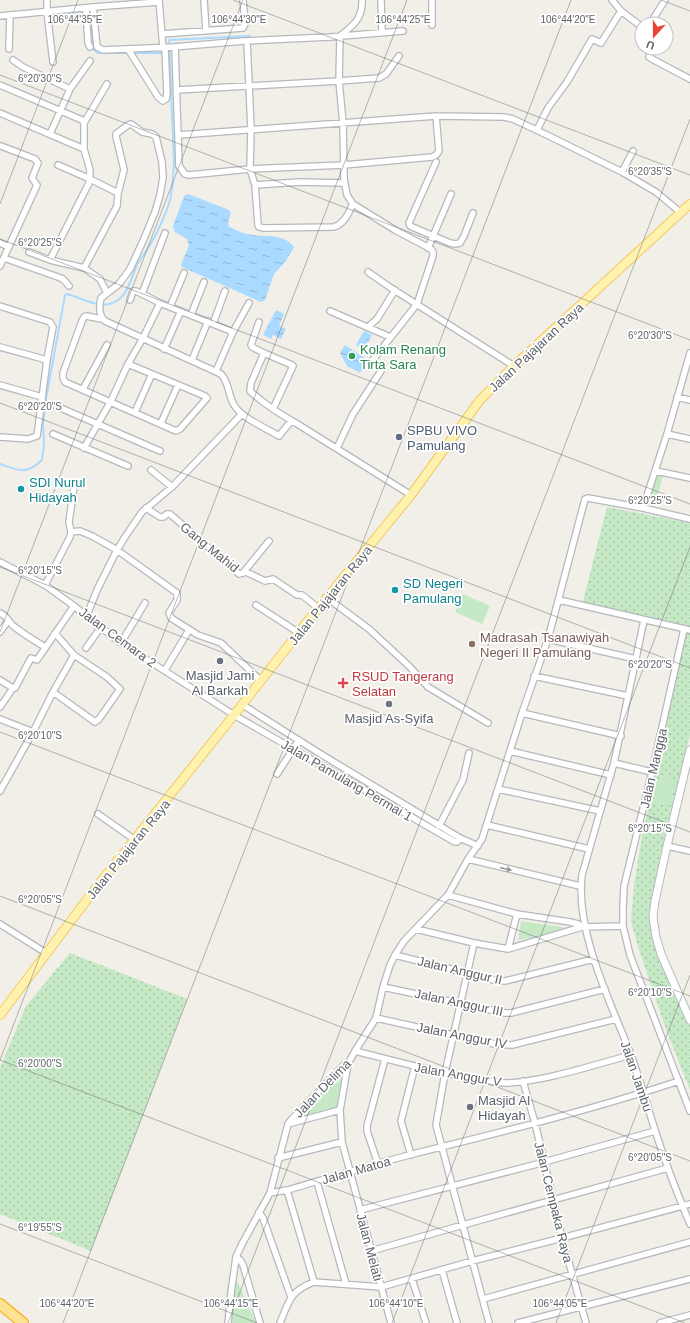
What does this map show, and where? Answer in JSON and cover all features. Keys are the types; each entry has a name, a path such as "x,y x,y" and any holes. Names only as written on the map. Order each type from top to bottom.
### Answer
{"highway":[{"path":"0,1304 23,1323"}],"main road":[{"name":"Jalan Pajajaran Raya","path":"0,1015 94,889 243,705 326,598 411,495 480,400 514,366 690,204"}],"street":[{"path":"47,0 53,62"},
{"path":"204,0 206,31"},
{"path":"162,34 243,28 245,24 244,0"},
{"path":"340,36 352,27 360,16 362,0"},
{"path":"381,0 382,32"},
{"path":"432,0 432,24"},
{"path":"612,0 634,21"},
{"path":"655,16 666,0"},
{"path":"0,16 86,10 93,7 159,1 165,50 166,99 163,101 158,97 129,51"},
{"path":"93,7 97,46 99,49 103,50 165,50 174,47 247,41 403,31"},
{"path":"86,10 88,43 90,47"},
{"path":"537,130 548,108 567,82 592,39 601,43 621,10"},
{"path":"9,49 10,15"},
{"path":"337,448 354,414 382,371 380,367 372,360 417,304 433,256 433,252 428,248 353,204 346,195 344,183 343,123 339,81 340,36"},
{"path":"247,41 251,128 250,169 255,185 259,227 334,228 346,219 353,204"},
{"path":"174,47 179,135 179,166 185,174 189,175 250,169 344,165 432,157 436,156 439,151 436,116"},
{"path":"177,90 339,81 383,77 399,56"},
{"path":"649,56 652,59 690,79"},
{"path":"13,60 23,67 70,89"},
{"path":"50,134 70,89 90,61"},
{"path":"50,260 90,182 90,170 84,149 84,123 107,84"},
{"path":"0,85 61,110 82,120 84,123"},
{"path":"0,113 84,149"},
{"path":"179,135 251,128 436,116 504,117 513,119 537,130 622,172 656,192 680,212"},
{"path":"84,268 115,211 124,170 116,134 131,124 142,132 152,134 156,137 162,162 163,178 155,212 130,269 119,284 107,293 100,303 102,319"},
{"path":"0,266 38,185 32,178 38,163 35,159 2,146"},
{"path":"622,172 633,151"},
{"path":"436,162 409,223 410,226 450,243 460,243 473,213"},
{"path":"58,165 118,193"},
{"path":"255,185 300,182 344,183"},
{"path":"428,248 451,194"},
{"path":"142,294 165,233"},
{"path":"0,243 9,247"},
{"path":"29,252 50,260 84,268 100,279 107,293"},
{"path":"4,258 63,279 69,286"},
{"path":"368,272 514,366"},
{"path":"170,307 184,273"},
{"path":"192,315 204,282"},
{"path":"103,284 116,286"},
{"path":"130,300 133,290 160,303 233,332"},
{"path":"368,327 377,319 395,290"},
{"path":"192,360 225,291"},
{"path":"84,448 111,401 128,364 143,338 160,303"},
{"path":"216,372 233,332 249,303"},
{"path":"0,306 50,322 53,325 36,436 28,439 0,437"},
{"path":"164,349 182,311"},
{"path":"330,311 390,337"},
{"path":"128,364 205,396 206,398 179,430 176,431 161,423 65,382 63,378 63,373 84,317 86,316 102,319 105,322 221,374 227,381 232,403 236,408 242,414 279,436 290,421"},
{"path":"259,322 252,339 252,347 293,366 273,409"},
{"path":"83,389 107,345"},
{"path":"0,347 47,360"},
{"path":"264,352 250,388 250,392 290,421 299,424 411,495"},
{"path":"690,353 656,472 643,508 690,519"},
{"path":"135,412 152,374"},
{"path":"0,385 42,397"},
{"path":"161,423 178,385"},
{"path":"677,397 690,400"},
{"path":"56,406 160,452"},
{"path":"86,615 118,550 136,520 146,508 172,487 242,414"},
{"path":"53,434 128,466"},
{"path":"667,434 690,439"},
{"path":"151,470 172,487"},
{"path":"656,472 690,478"},
{"path":"45,585 70,537 69,522 74,486"},
{"name":"Jalan Delima","path":"228,1323 236,1257 270,1193 288,1124 344,1065 348,1064 376,1018 383,986 395,955 404,941 448,896 468,859 482,840 534,676 548,639 585,499 588,498 643,508"},
{"name":"Gang Mahid","path":"146,508 160,517 170,514 237,573 239,574 246,572 265,581 273,579 296,595 302,595 318,608"},
{"path":"70,532 80,531 118,550 177,593 177,600 169,616 189,630 203,637 221,643 261,681"},
{"path":"243,573 269,541"},
{"name":"Jalan Cemara 2","path":"0,562 45,585 121,643 234,715"},
{"path":"326,598 369,629 409,666 428,688 488,723"},
{"path":"559,600 687,630"},
{"path":"121,643 145,603"},
{"path":"256,605 299,633"},
{"path":"0,707 13,688 15,688 31,658 37,660 74,606"},
{"path":"0,613 8,618 8,621 15,628 45,647"},
{"name":"Jalan Jambu","path":"644,620 614,763 582,875 580,886 582,913 584,927 594,958 631,1055 668,1168 690,1224"},
{"path":"0,632 8,621"},
{"path":"86,648 101,627"},
{"path":"165,670 189,630"},
{"name":"Jalan Mangga","path":"687,630 624,886 623,926 633,963 690,1111"},
{"path":"53,692 95,722 120,692 120,688 74,655 55,633"},
{"path":"548,639 636,659"},
{"path":"0,791 74,655"},
{"path":"534,676 628,696"},
{"path":"0,680 13,688"},
{"path":"243,705 389,796 460,838 478,846"},
{"path":"522,713 620,736"},
{"name":"Jalan Pamulang Permai 1","path":"234,715 455,842 457,842 460,838"},
{"path":"0,719 33,732"},
{"path":"277,774 299,740"},
{"path":"690,750 667,846 653,917 654,928 661,954 690,1020"},
{"path":"510,751 611,775"},
{"path":"439,826 463,780 469,753"},
{"path":"614,763 652,772"},
{"path":"360,787 363,780"},
{"path":"498,789 600,812"},
{"path":"386,802 389,796"},
{"path":"98,814 135,840"},
{"path":"487,825 589,849"},
{"path":"667,846 690,851"},
{"path":"468,859 580,886"},
{"path":"448,896 517,914 570,922 584,927"},
{"path":"508,949 517,914"},
{"path":"0,924 46,953"},
{"path":"416,929 474,943 508,949 584,927 623,926"},
{"path":"474,943 445,1073 436,1121 489,1323"},
{"name":"Jalan Anggur II","path":"395,955 494,980 505,981 594,958"},
{"name":"Jalan Anggur III","path":"383,986 500,1012 511,1013 605,989"},
{"name":"Jalan Anggur IV","path":"376,1018 494,1044 512,1045 616,1019"},
{"name":"Jalan Anggur V","path":"355,1052 445,1073 500,1083 552,1076 631,1055"},
{"path":"378,1164 367,1131 367,1126 385,1059"},
{"name":"Jalan Melati","path":"348,1064 340,1110 342,1142 391,1323"},
{"path":"411,1154 400,1121 415,1066"},
{"name":"Jalan Cempaka Raya","path":"523,1081 535,1123 552,1200 586,1323"},
{"path":"535,1123 644,1093 679,1081"},
{"path":"288,1124 340,1110"},
{"name":"Jalan Matoa","path":"270,1193 317,1182 411,1154 535,1123"},
{"path":"360,1210 656,1131"},
{"path":"278,1158 342,1142"},
{"path":"371,1251 668,1168"},
{"path":"317,1182 346,1284"},
{"path":"287,1190 314,1282"},
{"path":"280,1323 291,1296 314,1282 381,1287 472,1261 690,1204"},
{"path":"259,1212 264,1218 291,1296"},
{"path":"483,1299 690,1242"},
{"path":"236,1257 243,1265 260,1323"},
{"path":"442,1270 457,1323"},
{"path":"412,1279 426,1323"},
{"path":"518,1323 690,1279"},
{"path":"660,1323 690,1315"}],"green space":[{"path":"656,471 664,473 653,510 643,508"},
{"path":"607,507 690,523 690,735 662,847 653,894 653,927 690,1019 690,1090 667,1032 638,947 631,921 634,885 642,836 656,774 683,628 582,605"},
{"path":"463,594 490,606 482,624 455,612"},
{"path":"660,775 676,779 669,806 653,802"},
{"path":"521,921 575,929 518,940"},
{"path":"70,953 187,999 91,1251 0,1214 0,1068 26,1006"},
{"path":"348,1064 340,1110 290,1121"},
{"path":"237,1281 256,1323 225,1323 227,1287"}],"water":[{"path":"188,194 229,210 231,213 228,223 229,227 247,234 279,237 289,242 294,247 286,261 274,274 265,300 261,302 182,267 181,265 189,245 187,239 175,232 173,226 184,196"},
{"path":"276,310 284,314 279,326 286,329 281,339 273,335 271,339 263,335"},
{"name":"Kolam Renang Tirta Sara","path":"364,331 372,335 364,350 356,345"},
{"name":"Kolam Renang Tirta Sara","path":"345,345 368,360 360,373 347,366 340,353"}],"waterway":[{"path":"44,0 44,7"},
{"path":"53,14 90,11 94,50 98,53 164,53"},
{"path":"0,464 18,470 27,470 42,460 44,445 43,424 46,399 65,295 67,294 93,303 104,305 121,298 125,293 138,263 147,250 166,212 172,191 174,164 169,40 250,36"}],"place":[{"name":"Kolam Renang Tirta Sara","path":"352,356"},
{"name":"SPBU VIVO Pamulang","path":"399,437"},
{"name":"SDI Nurul Hidayah","path":"21,489"},
{"name":"SD Negeri Pamulang","path":"395,590"},
{"name":"Madrasah Tsanawiyah Negeri II Pamulang","path":"472,644"},
{"name":"Masjid Jami Al Barkah","path":"220,661"},
{"name":"RSUD Tangerang Selatan","path":"343,683"},
{"name":"Masjid As-Syifa","path":"389,704"},
{"name":"Masjid Al Hidayah","path":"470,1107"}]}
